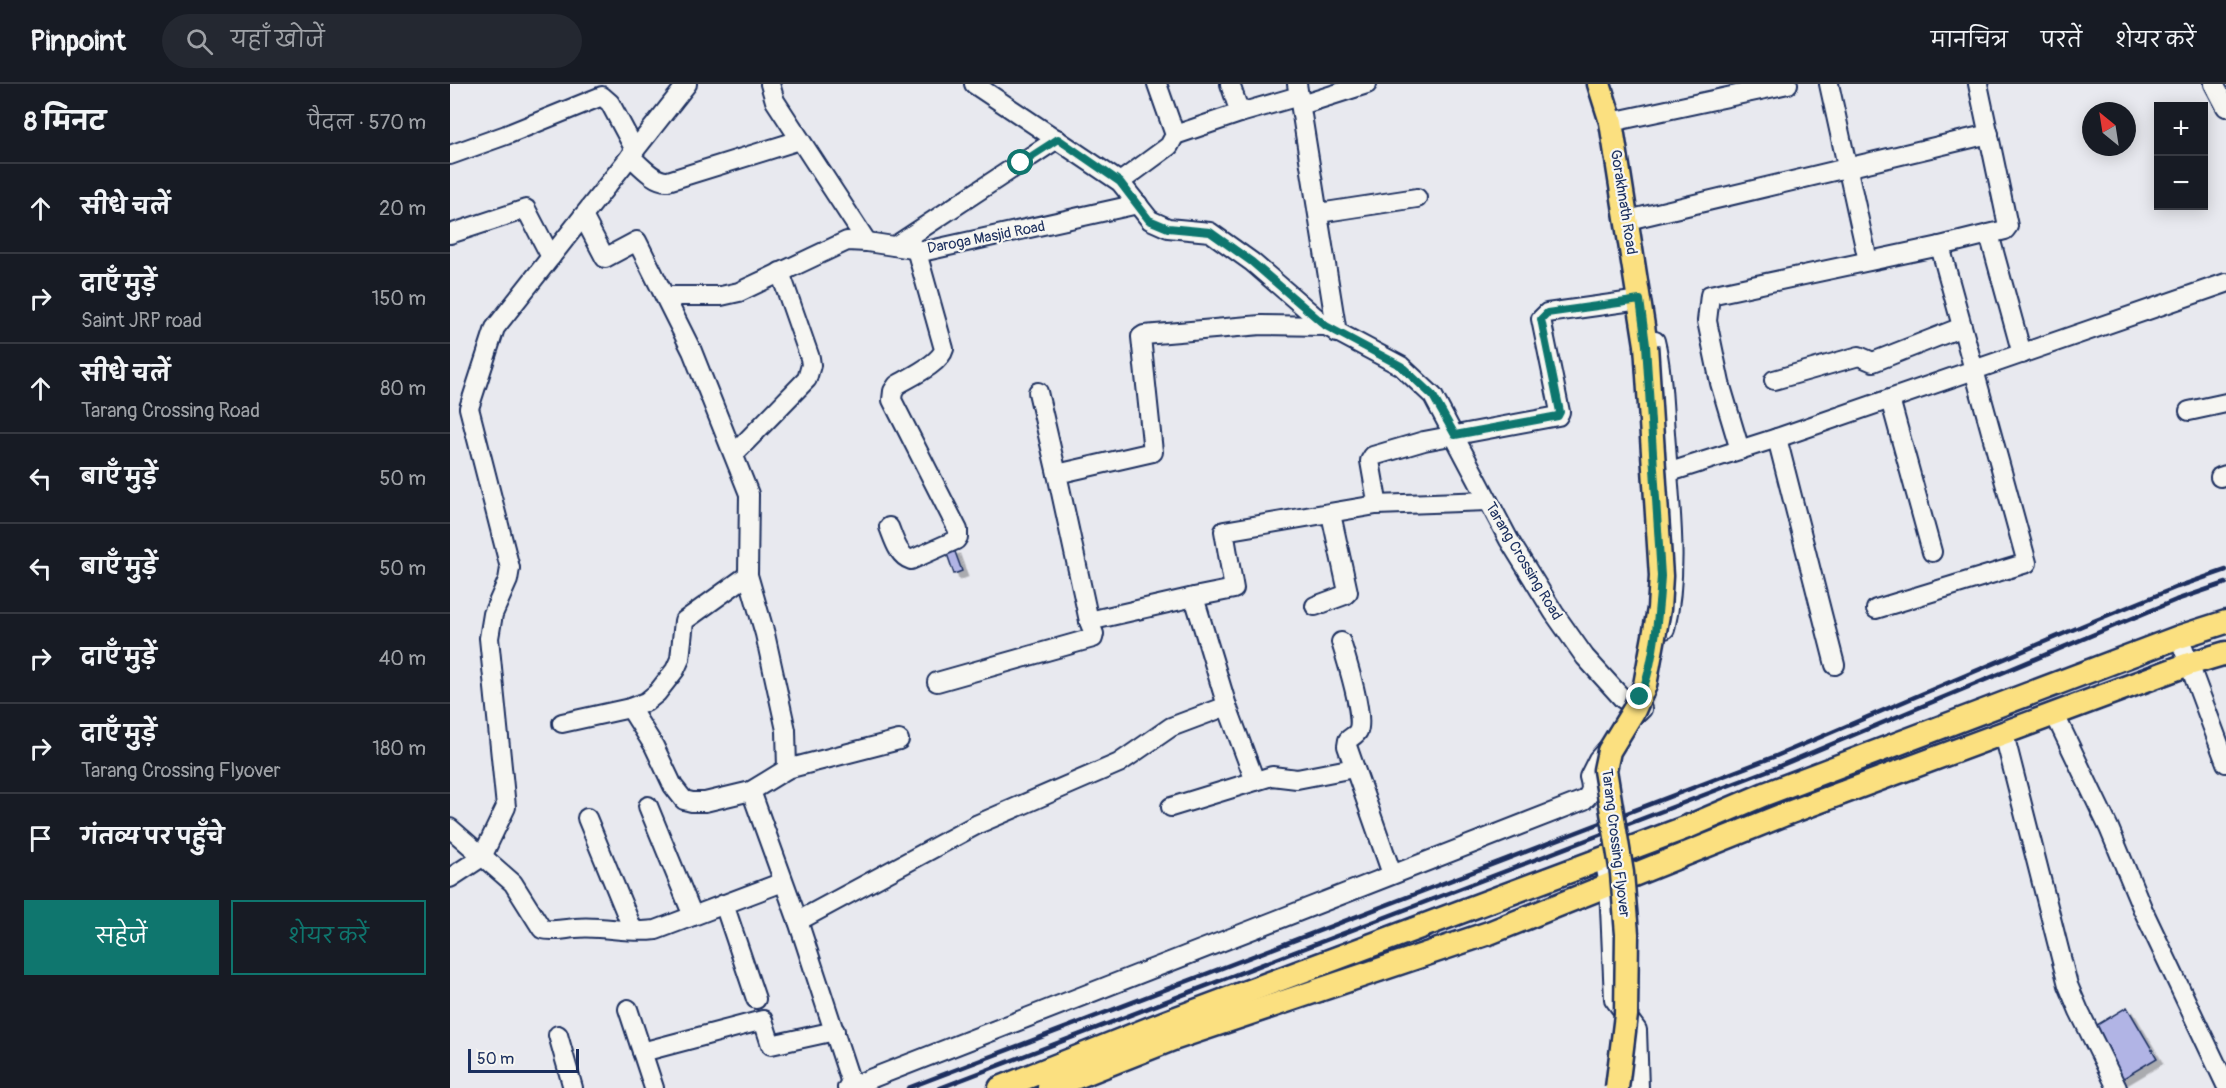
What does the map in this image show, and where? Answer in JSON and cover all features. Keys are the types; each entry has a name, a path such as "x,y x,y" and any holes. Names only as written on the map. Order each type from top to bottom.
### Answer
{"main road":[{"name":"Gorakhnath Road","path":"1599,84 1611,122 1642,311"},
{"name":"Tarang Crossing Flyover","path":"1617,1088 1626,1015 1627,934 1622,873 1605,770 1610,751 1634,710 1645,685 1659,609 1661,576 1642,311"},
{"path":"1000,1088 1166,1022 1690,826 1766,794 2179,637 2226,622"},
{"path":"1049,1088 1173,1039 1489,933 1783,815 2189,664 2226,653"}],"street":[{"path":"450,878 482,857 506,807 489,638 493,614 508,580 510,568 470,408 495,328 687,84"},
{"path":"770,84 775,101 867,242"},
{"path":"974,84 1120,182 1149,220 1168,228 1210,232 1252,262 1332,329"},
{"path":"1157,84 1175,135"},
{"path":"1230,84 1240,113"},
{"path":"1120,182 1169,146 1175,135 1299,95 1366,84"},
{"path":"1611,122 1788,84"},
{"path":"1829,84 1868,261"},
{"path":"1740,450 1720,383 1707,321 1710,296 2005,230 2008,226 1978,84"},
{"path":"2214,84 2226,106"},
{"path":"450,155 506,135 598,96 603,91 632,153 655,178 662,181 800,140"},
{"path":"1299,95 1319,213 1332,329"},
{"path":"1628,220 1989,134"},
{"path":"895,246 1058,139"},
{"path":"1319,213 1417,198"},
{"name":"Daroga Masjid Road","path":"665,296 729,295 847,241 926,251 1138,204"},
{"path":"450,234 526,209 551,257"},
{"path":"584,216 605,258 637,241 692,351 749,494 748,576 765,634 786,730 787,769"},
{"path":"1989,234 2022,354"},
{"path":"1876,609 2027,563 1940,246"},
{"path":"889,527 900,552 905,558 911,560 956,540 958,537 958,530 892,400 893,391 897,385 936,361 942,356 944,349 916,249"},
{"path":"734,454 807,379 810,372 810,358 780,272"},
{"path":"1667,473 1777,438 2226,283"},
{"path":"751,791 835,1031 849,1087 1584,800 1590,795 1592,787 1589,777 1598,759 1642,709 1653,679 1671,605 1673,558 1656,342 1642,311 1547,313 1544,315 1541,319 1560,412 1558,416 1424,441 1370,458 1376,505"},
{"path":"1057,474 1153,452 1140,340 1144,335 1261,325 1332,329"},
{"path":"1774,380 1858,356 1873,362 1962,327"},
{"name":"Tarang Crossing Road","path":"1332,329 1401,366 1433,396 1531,577 1585,657 1623,699 1642,709"},
{"path":"937,682 1091,639 1094,634 1089,621 1038,392"},
{"path":"1890,399 1932,552"},
{"path":"2189,411 2226,402"},
{"path":"1777,438 1835,665"},
{"path":"1089,621 1234,589 1224,531 1376,505 1488,501"},
{"path":"1315,606 1348,592 1331,514"},
{"path":"562,723 630,708 646,702 657,693 675,669 683,647 682,627 688,616 748,576"},
{"path":"1194,597 1227,706 1254,782"},
{"path":"2179,637 2226,763"},
{"path":"1341,642 1360,728 1347,743 1392,874"},
{"path":"798,921 978,824 1119,763 1171,727 1227,706"},
{"path":"630,708 654,746 673,786 684,800 692,802 705,802 751,791 787,769 899,740"},
{"path":"2055,715 2109,828 2143,910 2226,1085"},
{"path":"2004,734 2068,985 2117,1088"},
{"path":"1171,807 1272,776 1297,779 1354,768"},
{"path":"648,806 693,916"},
{"path":"587,818 633,930"},
{"path":"450,828 513,883 542,928 550,931 588,927 656,930 783,882"},
{"path":"1604,858 1609,885 1614,999 1637,1030 1639,1088"},
{"path":"724,904 756,999"},
{"path":"628,1009 654,1088"},
{"path":"642,1052 763,1020 771,1045 835,1031"},
{"path":"558,1035 573,1088"}],"building":[{"path":"954,549 962,571 954,574 946,551"},
{"path":"2127,1007 2157,1058 2122,1079 2092,1028"}],"railway":[{"path":"908,1088 1776,756 2084,625 2177,587 2226,570"},
{"path":"940,1088 1777,767 2176,600 2226,583"}],"route":[{"path":"1021,163 1058,139 1120,182 1149,220 1168,228 1210,232 1252,262 1326,326 1401,366 1433,396 1455,435 1558,416 1560,412 1541,319 1547,313 1640,300 1646,345 1661,576 1659,609 1645,685 1640,697"}]}
